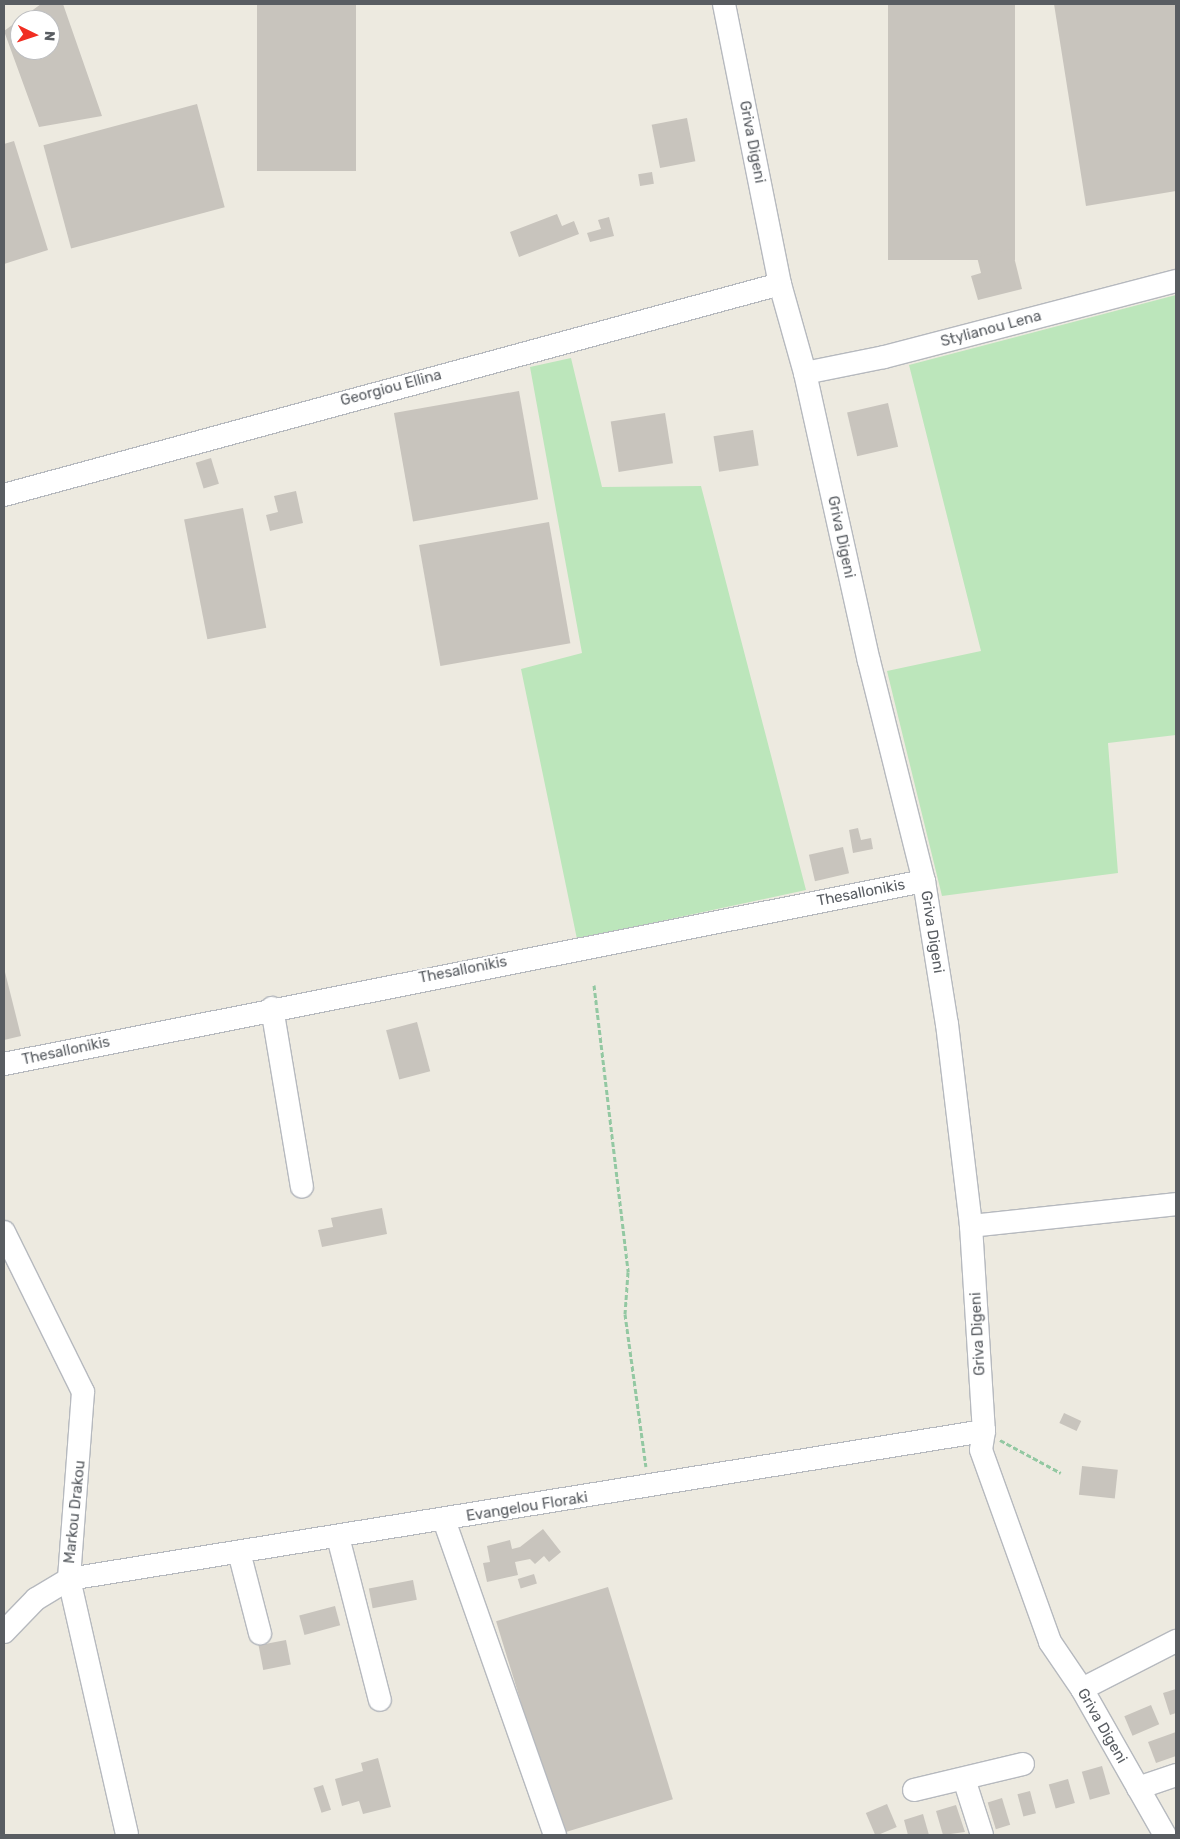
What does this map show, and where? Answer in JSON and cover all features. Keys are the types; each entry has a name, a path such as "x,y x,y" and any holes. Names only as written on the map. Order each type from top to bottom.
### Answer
{"street":[{"name":"Griva Digeni","path":"724,4 780,284 805,373 869,661 924,881 971,1226 984,1431 981,1450 1039,1616 1064,1665 1082,1689 1165,1835"},
{"name":"Stylianou Lena","path":"805,373 884,357 1176,280"},
{"name":"Georgiou Ellina","path":"4,495 780,284"},
{"name":"Thesallonikis","path":"4,1064 272,1008 924,881"},
{"path":"272,1008 302,1187"},
{"path":"971,1226 1176,1204"},
{"name":"Markou Drakou","path":"4,1232 83,1392 69,1580 127,1835"},
{"name":"Evangelou Floraki","path":"4,1632 47,1590 69,1580 649,1488 984,1431"},
{"path":"444,1520 555,1835"},
{"path":"338,1537 380,1700"},
{"path":"239,1552 260,1634"},
{"path":"1082,1689 1176,1641"},
{"path":"914,1790 1024,1764"},
{"path":"1138,1788 1176,1775"},
{"path":"964,1779 982,1835"}],"path":[{"path":"594,985 628,1272 625,1314 649,1488"},
{"path":"984,1431 1061,1473"}],"green space":[{"path":"1176,295 1176,735 1108,743 1118,873 942,896 887,671 981,651 909,365"},
{"path":"571,358 602,487 701,486 806,890 577,939 521,669 582,653 530,367"}],"building":[{"path":"41,4 63,4 102,116 39,127 15,60 60,60 60,10 33,10"},
{"path":"257,4 356,4 356,171 257,171"},
{"path":"888,4 1015,4 1015,260 888,260"},
{"path":"1054,4 1176,4 1176,191 1086,206"},
{"path":"10,27 10,47 4,31"},
{"path":"197,104 225,207 71,249 43,145"},
{"path":"687,118 695,161 660,168 652,125"},
{"path":"14,141 48,250 4,264 4,144"},
{"path":"652,172 654,184 640,186 638,174"},
{"path":"557,214 562,226 574,221 579,234 519,257 510,232"},
{"path":"609,217 614,236 590,242 587,233 601,229 598,220"},
{"path":"1012,249 1022,289 978,300 971,276 981,273 977,257"},
{"path":"519,391 538,499 413,521 394,413"},
{"path":"888,403 898,447 857,456 847,412"},
{"path":"665,413 673,463 619,472 611,422"},
{"path":"753,430 759,466 719,472 713,436"},
{"path":"211,458 219,484 204,488 196,463"},
{"path":"296,491 303,523 270,531 266,515 278,512 274,496"},
{"path":"243,508 266,628 207,639 184,519"},
{"path":"549,522 570,643 440,666 419,545"},
{"path":"858,828 861,840 871,838 873,849 853,853 849,830"},
{"path":"843,847 849,873 815,881 809,855"},
{"path":"4,968 21,1036 4,1040"},
{"path":"417,1022 430,1071 399,1080 386,1030"},
{"path":"382,1208 387,1234 322,1247 318,1230 333,1227 331,1218"},
{"path":"1064,1413 1081,1421 1077,1431 1059,1423"},
{"path":"1082,1466 1118,1470 1115,1499 1079,1495"},
{"path":"543,1529 561,1552 549,1562 544,1556 535,1564 530,1559 515,1562 518,1575 487,1582 483,1563 490,1562 487,1546 510,1540 512,1549 520,1547"},
{"path":"534,1574 537,1584 521,1589 518,1579"},
{"path":"413,1580 417,1600 373,1608 369,1589"},
{"path":"608,1587 673,1799 561,1834 496,1621"},
{"path":"335,1606 340,1625 304,1635 299,1616"},
{"path":"286,1640 291,1665 263,1670 259,1645"},
{"path":"1176,1689 1176,1713 1170,1715 1163,1693"},
{"path":"1151,1705 1159,1724 1133,1736 1124,1716"},
{"path":"1176,1732 1176,1756 1156,1763 1148,1742"},
{"path":"378,1758 391,1807 363,1814 359,1801 342,1806 335,1779 363,1771 361,1763"},
{"path":"1102,1766 1110,1794 1090,1800 1082,1772"},
{"path":"1068,1779 1075,1803 1056,1809 1049,1785"},
{"path":"323,1785 331,1810 322,1813 313,1788"},
{"path":"1030,1791 1036,1813 1023,1817 1017,1794"},
{"path":"1002,1798 1010,1825 996,1829 988,1802"},
{"path":"887,1804 897,1827 875,1835 866,1813"},
{"path":"956,1805 965,1832 943,1835 936,1811"},
{"path":"923,1814 929,1835 908,1835 904,1820"}]}
